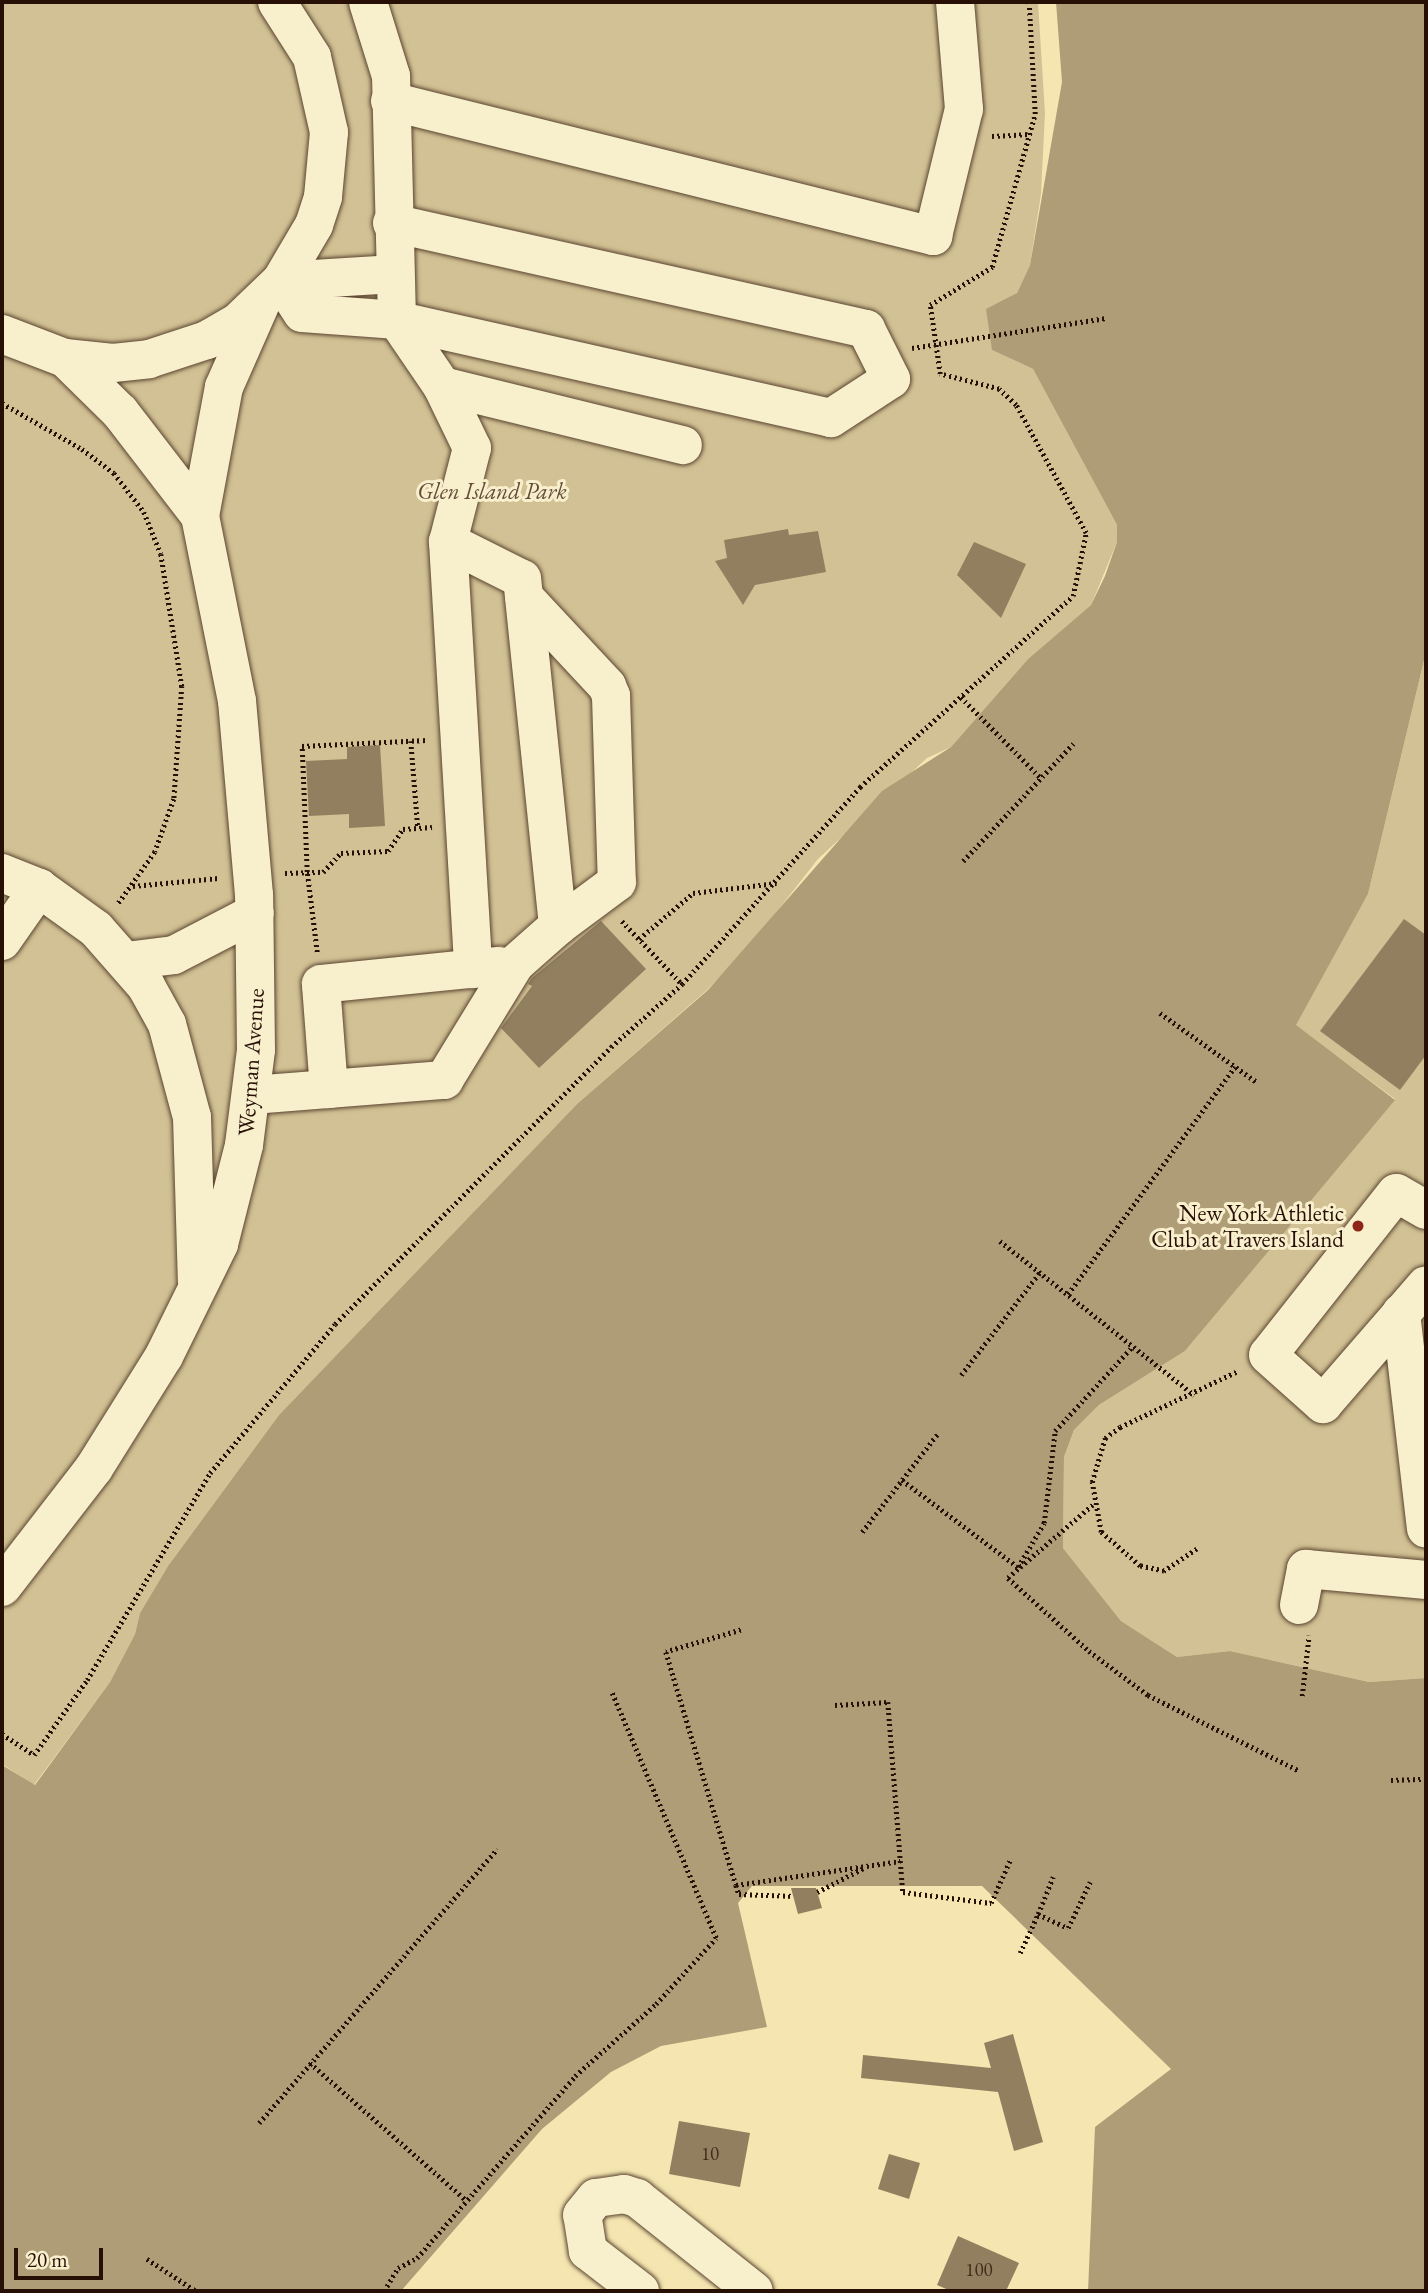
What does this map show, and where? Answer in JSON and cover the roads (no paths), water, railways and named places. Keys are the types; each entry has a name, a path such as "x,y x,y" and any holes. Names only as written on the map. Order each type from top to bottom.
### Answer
{"street":[{"path":"200,516 224,387 271,292 314,225 323,197 329,132 312,57 277,2"},
{"path":"368,2 391,76 392,223 397,320 442,386 472,448 448,542 473,969"},
{"path":"390,101 933,236 964,109 955,2"},
{"path":"271,292 302,313 397,320 831,418 891,379 866,329 392,223"},
{"path":"2,334 65,358 113,363 179,351 237,323 271,292 394,274"},
{"path":"65,358 120,412 200,516"},
{"path":"442,386 683,445"},
{"name":"Weyman Avenue","path":"2,1587 56,1522 129,1417 197,1290 219,1244 230,1208 252,1095 255,913 237,701 200,516"},
{"path":"448,542 522,579 558,926"},
{"path":"252,1095 444,1080 515,964 558,926 617,882 611,696 607,686 523,597"},
{"path":"2,873 91,914 167,1024 183,1071 195,1162 197,1290"},
{"path":"9,933 39,888"},
{"path":"126,961 174,955 255,913"},
{"path":"9,933 91,914"},
{"path":"329,1089 321,984 515,964"},
{"path":"1426,1210 1396,1192 1268,1355 1323,1404 1426,1285"},
{"path":"1402,1313 1426,1529"},
{"path":"1305,1622 1306,1569 1426,1580"},
{"path":"640,2291 588,2251 582,2215 596,2198 624,2194 637,2198 754,2291"}],"place":[{"name":"New York Athletic Club at Travers Island","path":"1358,1226"}],"park label":[{"name":"Glen Island Park","path":"492,491"}]}
